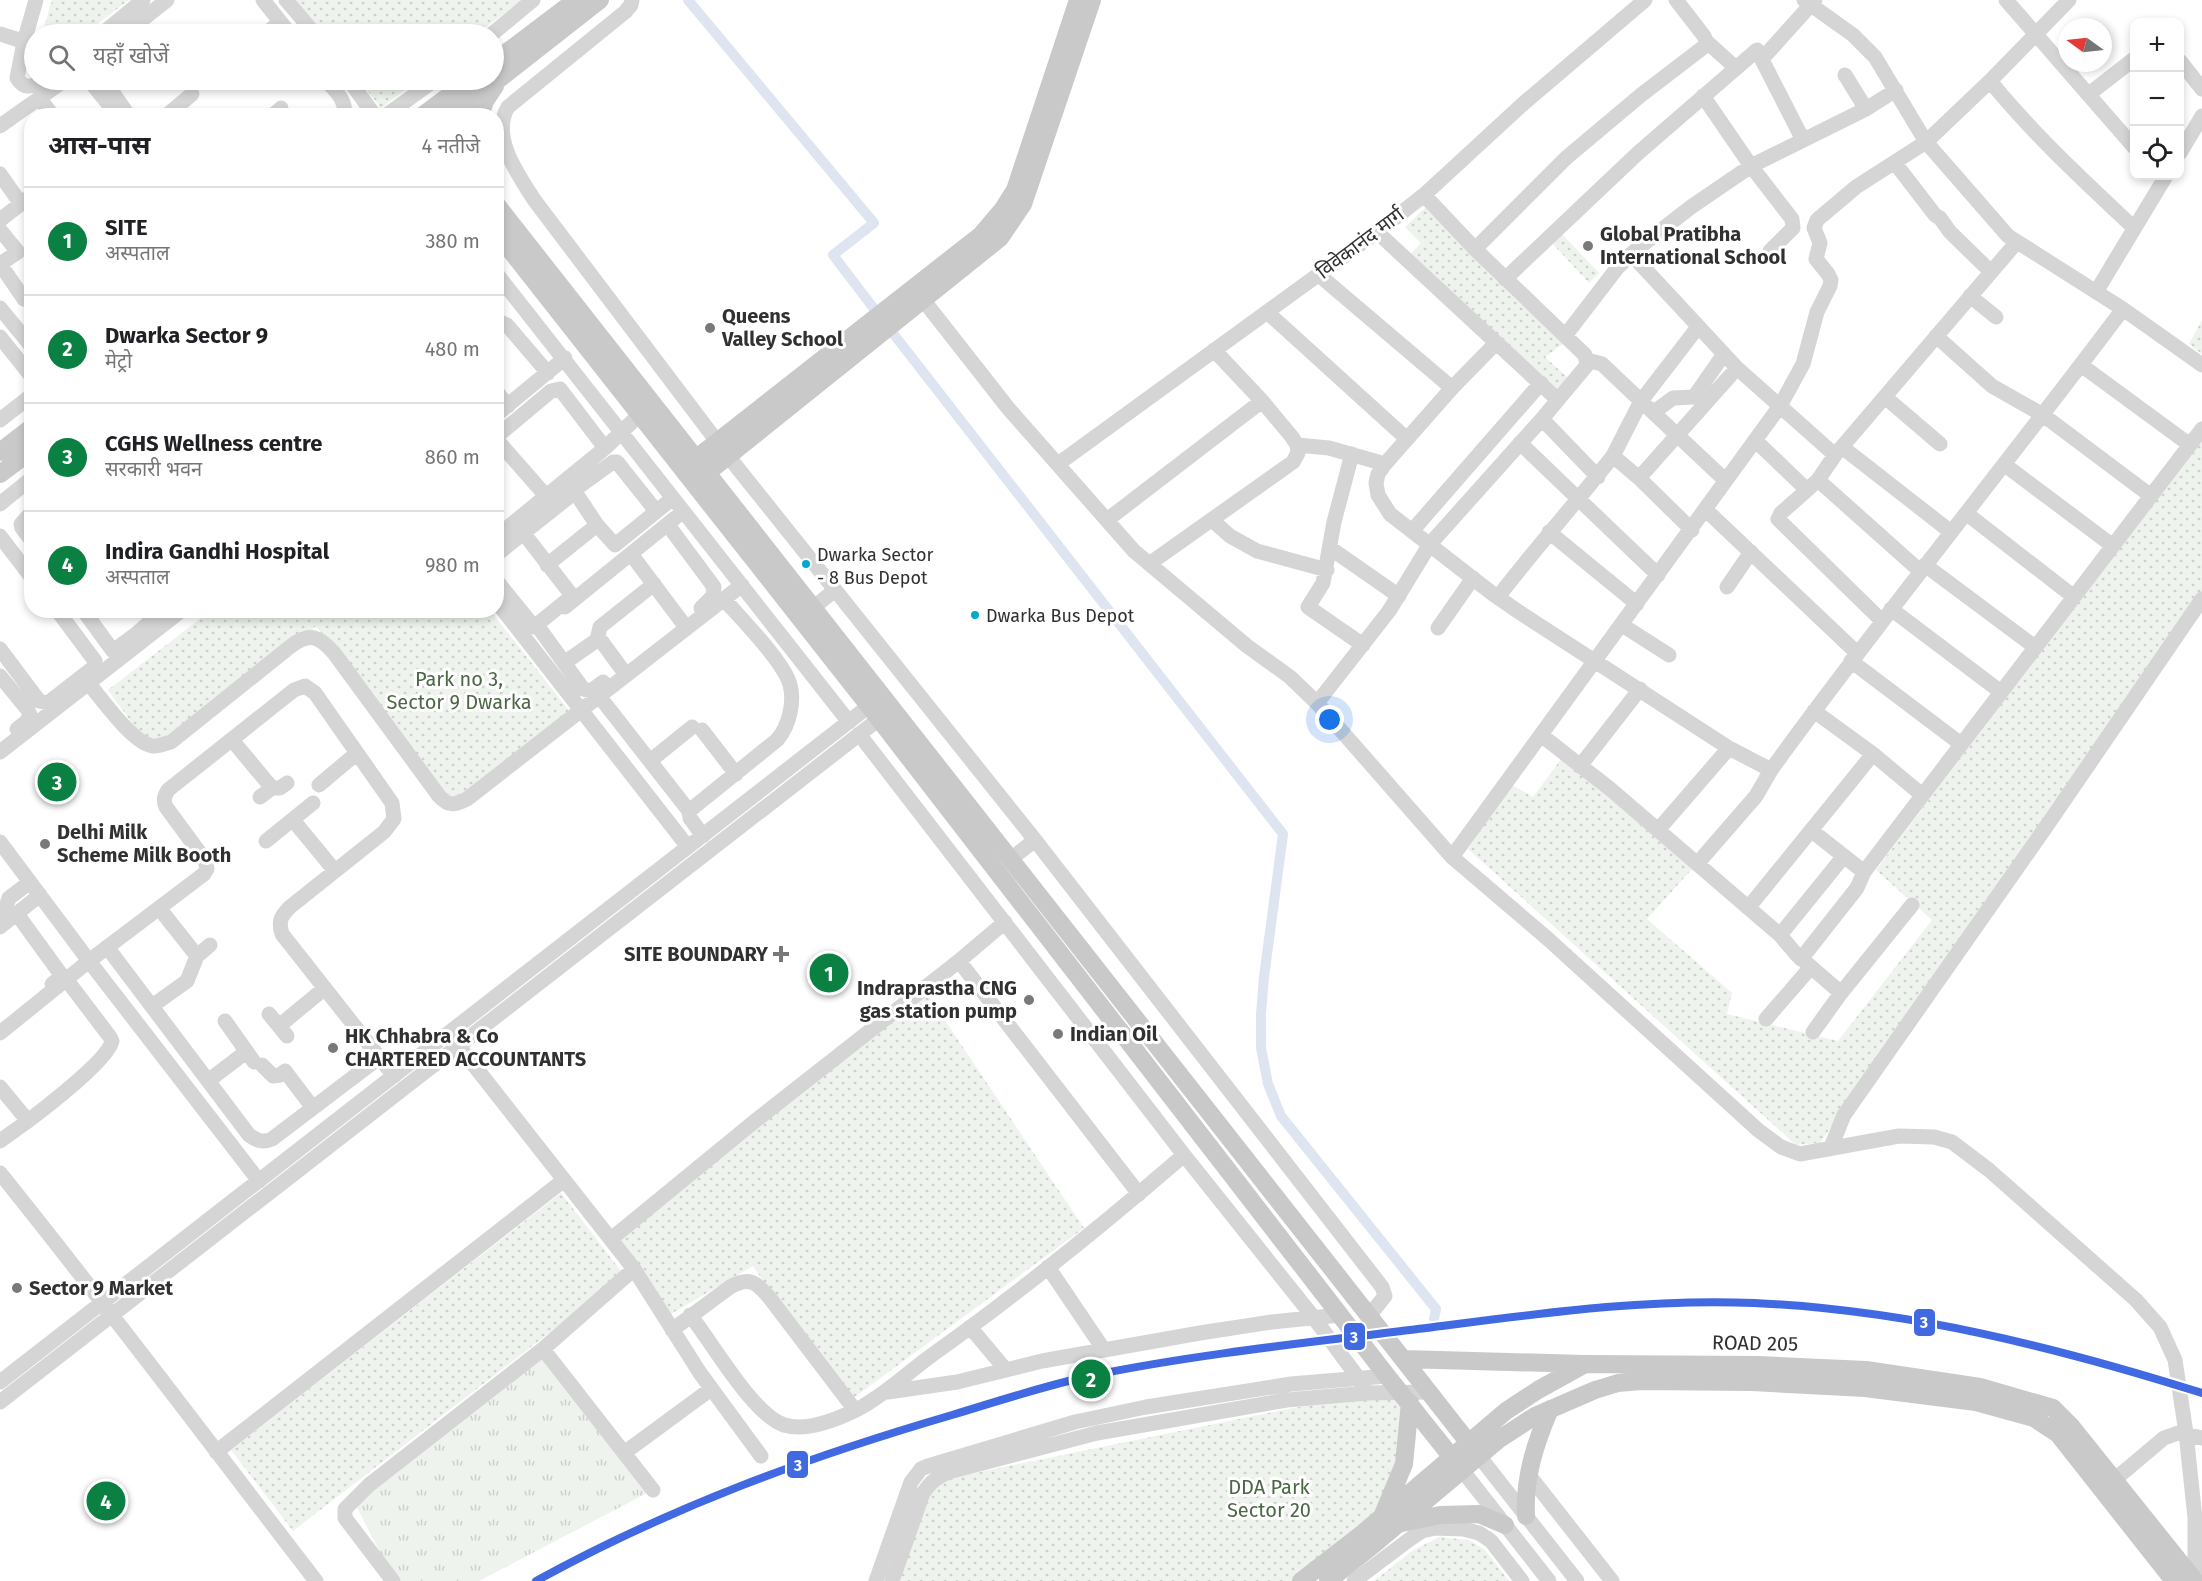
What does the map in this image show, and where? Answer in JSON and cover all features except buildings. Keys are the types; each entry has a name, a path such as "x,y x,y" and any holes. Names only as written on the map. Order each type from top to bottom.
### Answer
{"main road":[{"path":"504,64 576,0"},
{"path":"504,65 600,0"},
{"path":"918,294 981,235 998,216 1015,190 1078,0"},
{"path":"695,471 918,294 1000,238 1023,204 1092,0"},
{"path":"433,108 457,90"},
{"path":"460,108 477,90"},
{"path":"483,108 489,90"},
{"path":"504,215 695,471 881,707 1110,1017 1457,1464"},
{"path":"504,242 640,414 695,471 814,607 881,707 1011,859 1474,1449"},
{"path":"0,452 24,433"},
{"path":"0,474 24,456"},
{"path":"1403,1359 1585,1364"},
{"name":"ROAD 205","path":"1328,1581 1391,1520 1474,1449 1514,1406 1585,1364 1758,1365 1866,1370 1980,1387 2053,1408 2071,1426 2108,1485 2174,1581"},
{"name":"ROAD 205","path":"1474,1449 1498,1440 1550,1409 1618,1383 1641,1381 1752,1382 1864,1388 1976,1402 2034,1418 2058,1434 2108,1485 2195,1581"},
{"path":"1406,1398 1404,1464 1391,1520 1479,1514 1505,1525"},
{"path":"1526,1516 1525,1494 1528,1474 1540,1432 1550,1409"},
{"name":"ROAD 205","path":"1301,1581 1391,1520"}],"street":[{"path":"10,37 19,34 29,0"},
{"path":"29,24 36,0"},
{"path":"114,24 143,0"},
{"path":"137,24 167,0"},
{"path":"263,0 280,22 278,24"},
{"path":"286,0 306,24"},
{"path":"504,24 533,0"},
{"path":"504,114 508,107 625,12 632,0"},
{"name":"विवेकानंद मार्ग","path":"1058,464 1319,275 1424,195 1524,103 1645,0"},
{"path":"1676,0 1706,41 1736,68"},
{"path":"2006,0 2130,138"},
{"path":"1452,857 1780,406 1803,364 1814,321 1830,286 1831,280 1828,274 1816,259 1820,243 1815,232 1815,224 1856,186 1926,142 1990,81 2069,0"},
{"path":"1761,58 1810,1 1853,35 1875,57 1926,142 2008,236 2123,309 2202,365"},
{"path":"1475,249 1566,158 1641,95 1705,46 1706,41"},
{"path":"24,42 17,78 24,86"},
{"path":"1505,279 1636,154 1757,50 1803,140"},
{"path":"2184,66 2202,89"},
{"path":"2089,94 2130,67"},
{"path":"1845,75 1866,109"},
{"path":"1990,81 2023,121 2060,159 2134,228"},
{"path":"27,108 52,90"},
{"path":"97,90 111,108"},
{"path":"111,90 123,108"},
{"path":"334,90 346,108"},
{"path":"356,90 369,108"},
{"path":"396,108 421,90"},
{"path":"1564,336 1613,273 1631,254 1691,207 1751,166 1866,109 1896,90"},
{"path":"175,108 192,94"},
{"path":"1703,96 1794,224 1791,231 1770,251"},
{"path":"40,99 47,108"},
{"path":"0,126 24,110"},
{"path":"2184,134 2202,116"},
{"path":"504,137 511,160 535,201 723,449 1035,840 1382,1287 1385,1296 1369,1316"},
{"path":"1895,163 1935,215 1991,272"},
{"path":"0,174 24,196"},
{"path":"2096,292 2161,180"},
{"path":"1424,195 1587,360 1602,364 1679,434 1725,480"},
{"path":"0,210 24,196"},
{"path":"0,220 24,196"},
{"path":"0,230 24,247"},
{"path":"1377,232 1558,399"},
{"path":"2001,692 1886,615 1778,519 1780,513 1813,485 1838,451 2016,243"},
{"path":"24,249 0,264 24,299"},
{"path":"1631,254 1737,368 1780,406 1838,451 1951,532"},
{"path":"1319,275 1452,388"},
{"path":"504,283 854,728 1184,1155 1314,1318 1359,1378 1367,1393"},
{"path":"918,294 1008,408 1134,551 1246,646 1290,677 1317,703 1452,857 1548,939 1758,1130 1781,1147 1800,1154 1899,1136 1934,1137 1952,1142 1989,1170 2136,1300 2160,1327 2175,1360 2195,1518 2195,1581"},
{"path":"1970,296 1996,317"},
{"path":"0,308 24,337"},
{"path":"1697,864 1756,796 1771,770 1854,657 2005,465 2123,309"},
{"path":"1267,312 1407,439"},
{"path":"504,324 548,373"},
{"path":"1498,597 1549,532 1598,477 1613,456 1641,401 1698,327"},
{"path":"1936,336 1992,387 2043,415 2151,496"},
{"path":"0,337 24,367"},
{"path":"1496,343 1452,388 1378,474 1376,483 1378,495 1390,514 1498,597 1729,748 1771,770"},
{"path":"1149,564 1293,462 1298,453 1297,445 1262,401 1214,350"},
{"path":"1654,412 1674,398 1694,397 1724,354"},
{"path":"504,408 565,358"},
{"path":"1317,703 1400,596 1430,544 1542,419 1583,370 1587,360"},
{"path":"2081,365 2190,445"},
{"path":"1639,478 1737,368"},
{"path":"1658,380 1682,398"},
{"path":"1412,531 1540,383"},
{"path":"504,431 551,391 560,389 605,448"},
{"path":"1885,397 1940,444"},
{"path":"0,420 24,401"},
{"path":"1107,520 1262,401"},
{"path":"504,530 605,448 640,414"},
{"path":"1542,419 1598,477"},
{"path":"1766,1019 1857,888 1864,872 2202,429"},
{"path":"1755,440 1923,568 2035,647"},
{"path":"1520,443 1659,575"},
{"path":"1297,445 1329,448 1385,464"},
{"path":"504,447 546,496"},
{"path":"1352,454 1334,522 1327,570 1323,583 1308,607 1364,645"},
{"path":"1613,456 1692,530"},
{"path":"504,549 575,492 577,488 613,462 617,462 656,511"},
{"path":"2005,465 2113,546"},
{"path":"0,504 24,484"},
{"path":"575,492 597,525 617,545 673,498"},
{"path":"1706,510 1751,552 1854,657 1961,744"},
{"path":"525,638 683,511"},
{"path":"1966,513 2074,597"},
{"path":"1212,520 1230,536 1257,552 1327,570"},
{"path":"547,565 597,525"},
{"path":"539,628 583,689 587,691 594,689 708,602 715,591 711,582 668,525"},
{"path":"1549,532 1637,604"},
{"path":"504,591 534,627 571,597 526,536 522,534"},
{"path":"1,539 24,568"},
{"path":"1330,548 1400,596"},
{"path":"1726,587 1751,552"},
{"path":"631,554 682,622"},
{"path":"1438,628 1473,578"},
{"path":"564,663 594,640 597,628 654,584"},
{"path":"89,684 130,732 152,746 161,745 171,742 302,638 313,637 325,643 334,653 439,796 446,803 456,805 467,799 742,585"},
{"path":"814,607 835,590"},
{"path":"689,811 784,732 791,698 790,685 784,672 724,599"},
{"path":"1831,1147 1844,1115 2202,599"},
{"path":"504,611 688,847"},
{"path":"0,649 39,700 48,703 93,668 94,661 63,618"},
{"path":"89,618 113,651 139,638 170,618"},
{"path":"0,752 89,684 139,638 156,618"},
{"path":"1622,624 1669,655"},
{"path":"597,628 602,642 621,668"},
{"path":"790,685 809,671"},
{"path":"0,676 30,715 27,721 0,743"},
{"path":"0,1033 88,961 199,879 207,869 205,860 166,807 164,801 168,790 294,690 305,686 315,693 392,803 394,819 384,832 290,906 283,914 279,924 282,933 394,1076"},
{"path":"1580,766 1640,689"},
{"path":"599,696 689,811 690,818 703,836"},
{"path":"0,1383 106,1309 459,1045 881,707"},
{"path":"1814,711 1922,795"},
{"path":"648,759 694,727 736,774"},
{"path":"0,1402 106,1309 259,1181 688,847 854,728"},
{"path":"1542,735 1658,830 1780,935 1806,963 1841,993"},
{"path":"232,740 266,793 288,783"},
{"path":"1658,830 1729,748"},
{"path":"319,785 357,753"},
{"path":"1748,908 1872,754"},
{"path":"266,841 313,803"},
{"path":"293,820 335,871"},
{"path":"1812,831 1864,872"},
{"path":"1011,859 1035,840"},
{"path":"0,842 88,961 259,1181"},
{"path":"1780,935 1844,856"},
{"path":"0,911 7,904 4,892 30,882"},
{"path":"0,927 40,895"},
{"path":"1812,1032 1912,905"},
{"path":"159,908 196,961 204,980"},
{"path":"0,1024 62,976 17,914"},
{"path":"611,1239 1005,922"},
{"path":"152,1006 187,981 196,961 210,945"},
{"path":"107,947 249,1136 257,1141 265,1142 272,1139 380,1057"},
{"path":"959,961 1139,1194"},
{"path":"0,1142 104,1056 111,1045 110,1036 66,980"},
{"path":"278,1025 326,988"},
{"path":"1092,1034 1110,1017"},
{"path":"225,1021 254,1060 273,1076 280,1075 290,1067 312,1108"},
{"path":"459,1045 634,1269 711,1389 761,1456"},
{"path":"208,1082 254,1060"},
{"path":"0,1087 28,1121"},
{"path":"690,1315 758,1405 778,1423 787,1426 808,1426 855,1410 886,1392 1048,1267 1184,1155"},
{"path":"0,1173 61,1248 316,1581"},
{"path":"216,1452 564,1180"},
{"path":"1048,1267 1104,1350"},
{"path":"393,1581 345,1518 345,1509 369,1485 543,1349 634,1269"},
{"path":"672,1330 740,1281 753,1282 769,1297 855,1410"},
{"path":"886,1392 957,1382 1104,1350 1200,1333 1340,1315"},
{"path":"970,1327 1006,1370"},
{"path":"543,1349 652,1490"},
{"path":"876,1581 911,1482 921,1469 928,1466 1075,1422 1146,1407 1291,1384 1387,1376"},
{"path":"624,1453 711,1389"},
{"path":"892,1581 917,1506 930,1482 938,1476 980,1462 1097,1433 1287,1400 1367,1393 1406,1398 1429,1392"},
{"path":"2108,1485 2164,1438 2173,1434 2186,1433 2202,1438"},
{"path":"1474,1449 1577,1581"},
{"path":"1457,1464 1549,1581"},
{"path":"1528,1474 1612,1581"},
{"path":"1354,1581 1422,1531 1435,1528 1463,1529 1479,1533 1491,1541 1522,1581"}],"green space":[{"path":"52,0 129,0 97,24 45,24"},
{"path":"296,0 522,0 490,24 315,24"},
{"path":"367,90 405,90 381,108"},
{"path":"1426,207 1564,343 1545,357 1569,379 1559,391 1408,257 1421,243 1405,227"},
{"path":"1562,234 1599,273 1589,283 1552,243"},
{"path":"2202,320 2202,354 2189,344"},
{"path":"2202,438 2202,591 1820,1143 1796,1145 1468,849 1510,784 1533,797 1562,758 1692,869 1647,919 1732,993 1727,1014 1838,1041 1932,920 1876,870"},
{"name":"Park no 3, Sector 9 Dwarka","path":"201,618 496,618 571,713 456,806 316,626 153,752 108,690"},
{"path":"924,989 1084,1228 848,1402 753,1266 664,1318 611,1239"},
{"path":"561,1193 624,1275 293,1531 231,1450"},
{"path":"543,1349 653,1490 479,1581 395,1581 353,1500"},
{"name":"DDA Park Sector 20","path":"1367,1393 1402,1393 1409,1430 1383,1516 1297,1581 893,1581 930,1482"},
{"path":"1439,1537 1469,1540 1485,1550 1509,1581 1374,1581 1412,1551"}],"waterway":[{"path":"688,0 874,223 833,255 875,310"},
{"path":"892,332 1283,834 1261,1014 1261,1048 1268,1084 1281,1116 1436,1309 1434,1319"}],"transit line":[{"name":"3","path":"536,1581 637,1530 739,1486 897,1431 1058,1384 1094,1375 1212,1355 1539,1314 1668,1303 1754,1303 1811,1307 1925,1322 1981,1333 2037,1346 2202,1393"}],"place":[{"name":"Global Pratibha International School","path":"1588,246"},
{"name":"Queens Valley School","path":"710,328"},
{"name":"Dwarka Sector - 8 Bus Depot","path":"806,564"},
{"name":"Dwarka Bus Depot","path":"975,615"},
{"name":"CGHS Wellness centre","path":"57,782"},
{"name":"Delhi Milk Scheme Milk Booth","path":"45,844"},
{"name":"SITE BOUNDARY","path":"781,954"},
{"name":"SITE","path":"829,973"},
{"name":"Indraprastha CNG gas station pump","path":"1029,1000"},
{"name":"Indian Oil","path":"1058,1034"},
{"name":"HK Chhabra & Co CHARTERED ACCOUNTANTS","path":"333,1048"},
{"name":"Sector 9 Market","path":"17,1288"},
{"name":"Dwarka Sector 9","path":"1091,1379"},
{"name":"Indira Gandhi Hospital","path":"106,1501"}]}
